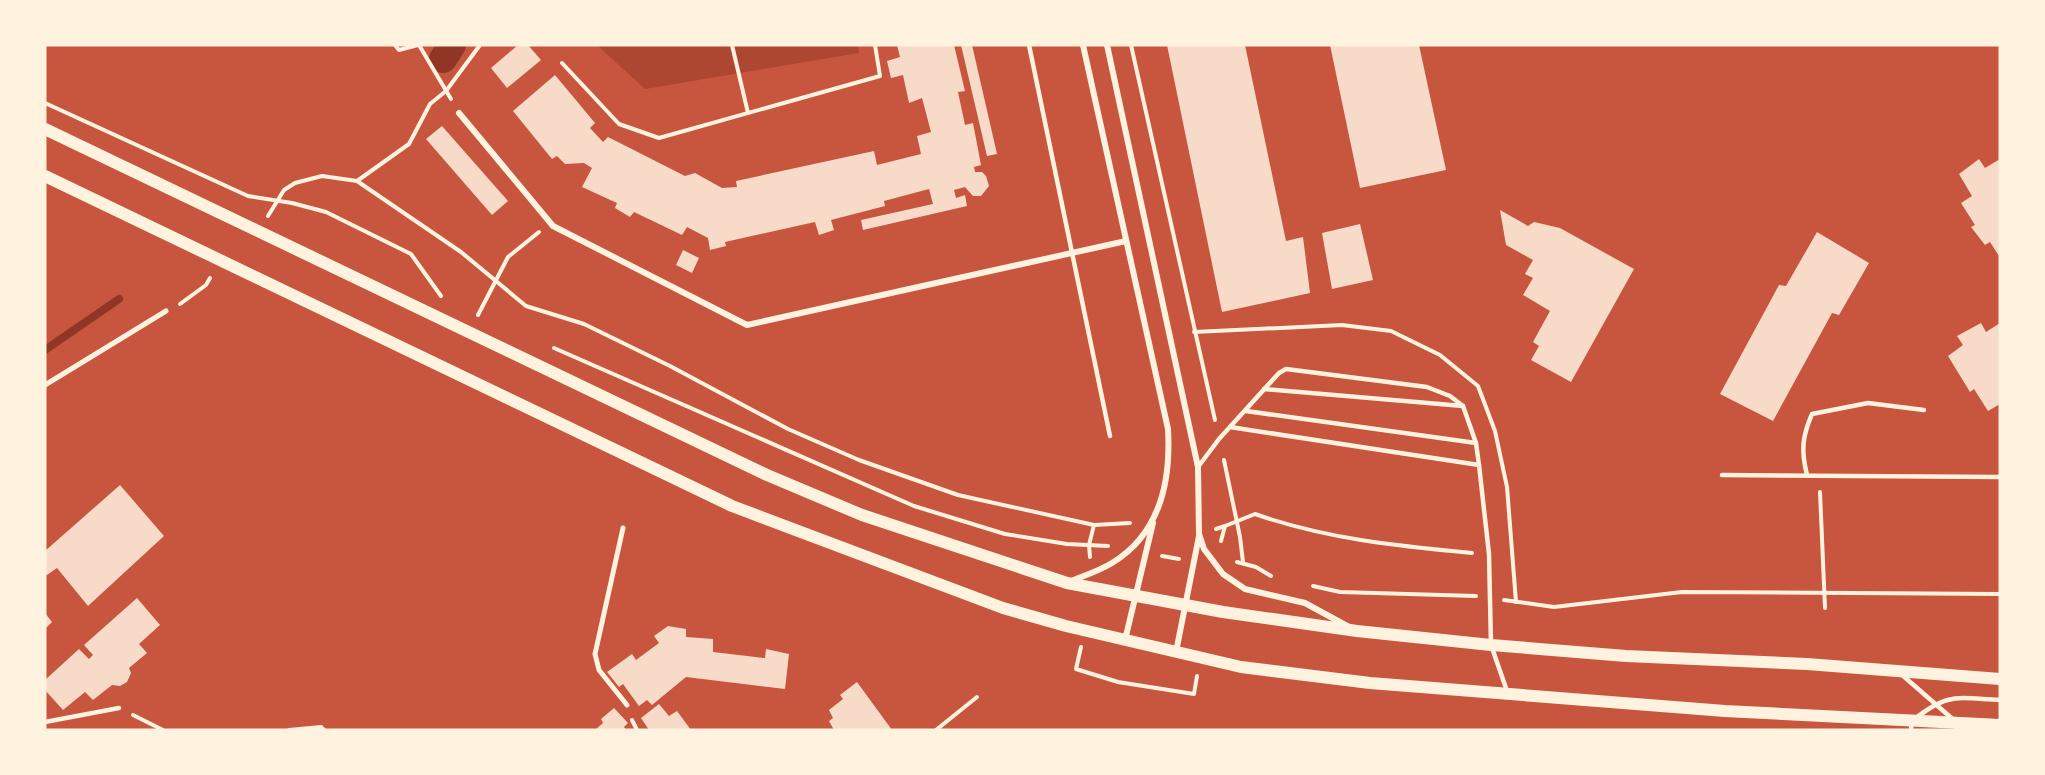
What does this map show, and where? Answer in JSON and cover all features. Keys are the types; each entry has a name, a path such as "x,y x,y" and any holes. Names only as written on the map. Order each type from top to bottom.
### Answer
{"main road":[{"path":"45,129 767,475 861,515 1067,583 1185,605 1357,631 1491,645 1626,656 1807,664 2000,680"},
{"path":"45,176 732,506 1003,608 1176,653 1241,667 1370,683 1912,726 2000,725"}],"street":[{"path":"1083,45 1168,429 1170,462 1125,640"},
{"path":"1107,45 1198,467 1199,534 1176,653"},
{"path":"459,113 553,226 747,325 1126,241"},
{"path":"45,385 166,311"},
{"path":"1067,583 1110,564 1130,549 1154,520"},
{"path":"623,528 595,654 599,670 627,705"},
{"path":"1199,534 1204,549 1223,574 1234,583 1245,589 1305,603 1357,631"}],"lane":[{"path":"1029,45 1110,436"},
{"path":"1198,467 1219,439 1286,369 1426,387 1450,396 1463,406 1476,443 1489,554 1491,645 1508,694"},
{"path":"1264,390 1463,406"},
{"path":"1807,475 1801,452 1803,434 1812,414 1868,404 1924,410"},
{"path":"1246,411 1476,443"},
{"path":"1230,427 1479,465"},
{"path":"1722,475 2000,477"},
{"path":"1900,673 1936,702 1956,726"},
{"path":"1912,726 1936,702 1957,698 2000,700"},
{"path":"45,722 119,708"}],"path":[{"path":"395,45 399,50 419,45 459,113"},
{"path":"357,181 409,144 430,104 446,91 480,45"},
{"path":"732,45 748,113"},
{"path":"562,63 620,124 659,138 880,76 875,45"},
{"path":"1131,45 1237,521 1243,562"},
{"path":"45,103 248,196 292,203 326,212 411,254 443,299"},
{"path":"284,190 295,183 322,176 357,181 496,279 526,306 584,324 670,366 788,429 860,460 958,495 1094,525"},
{"path":"478,315 508,257 537,233 553,226"},
{"path":"469,311 489,319"},
{"path":"1194,332 1342,325 1391,331 1440,355"},
{"path":"543,343 914,506 1005,534 1067,544 1130,549"},
{"path":"1819,475 1825,608"},
{"path":"1225,526 1255,514 1289,526 1337,537 1397,546 1489,554"},
{"path":"1234,562 1243,562 1276,580"},
{"path":"1308,586 1340,592 1490,596 1554,607 1650,594 2000,594"},
{"path":"936,730 977,697"},
{"path":"119,708 163,730"},
{"path":"290,730 321,727 324,730"}],"shaded area":[{"path":"597,45 858,45 859,53 645,89"}],"building":[{"path":"518,45 528,45 541,60 507,88 491,68"},
{"path":"897,45 954,45 965,91 958,92 965,125 973,123 981,165 974,167 975,172 982,172 986,176 989,186 981,196 973,196 965,187 954,190 956,198 965,195 967,206 863,230 861,220 933,204 929,189 884,201 885,206 831,220 834,230 819,235 815,222 725,242 726,246 710,250 708,238 687,227 682,235 634,212 630,217 615,208 617,203 582,187 592,168 584,163 565,164 557,156 552,159 513,111 555,75 595,123 590,128 603,142 608,137 685,176 695,173 722,188 737,187 736,181 874,151 877,165 921,154 917,136 931,132 922,98 909,103 903,75 891,78 887,61 900,57"},
{"path":"961,45 972,45 997,154 987,156"},
{"path":"1167,45 1245,45 1286,241 1303,237 1310,293 1222,312"},
{"path":"1330,45 1419,45 1446,170 1360,188"},
{"path":"442,126 508,201 492,215 426,139"},
{"path":"1979,159 1985,168 2000,159 1999,256 1990,242 1985,245 1971,227 1975,225 1961,203 1972,196 1959,174"},
{"path":"1500,210 1528,226 1534,222 1560,228 1634,269 1571,382 1531,360 1539,346 1533,342 1550,311 1523,295 1533,278 1525,274 1533,260 1506,245"},
{"path":"1360,224 1373,280 1332,289 1322,233"},
{"path":"1817,232 1869,263 1839,315 1832,313 1773,421 1720,394 1779,285 1786,286"},
{"path":"683,250 699,258 692,273 676,265"},
{"path":"1981,323 1986,332 2000,323 2000,404 1988,411 1974,389 1970,392 1948,356 1963,345 1957,336"},
{"path":"120,485 164,536 88,606 57,568 47,575 45,573 45,551"},
{"path":"137,598 160,625 139,644 147,653 129,668 131,673 127,682 120,686 112,685 93,700 85,692 63,710 45,690 45,680 79,649 89,659 93,655 84,645"},
{"path":"45,613 52,622 45,629"},
{"path":"668,626 686,629 686,637 713,639 713,652 765,658 766,649 789,654 785,689 686,677 652,705 647,700 639,706 623,684 619,687 607,672 632,654 636,660 659,643 654,636"},
{"path":"857,682 892,730 834,730 829,721 833,718 829,710 843,699 840,695"},
{"path":"659,704 669,716 677,711 691,730 649,730 641,718"},
{"path":"614,708 628,723 624,727 626,730 595,730 603,723 601,719"}],"waterway":[{"path":"443,59 452,45"},
{"path":"45,350 119,299"}]}
